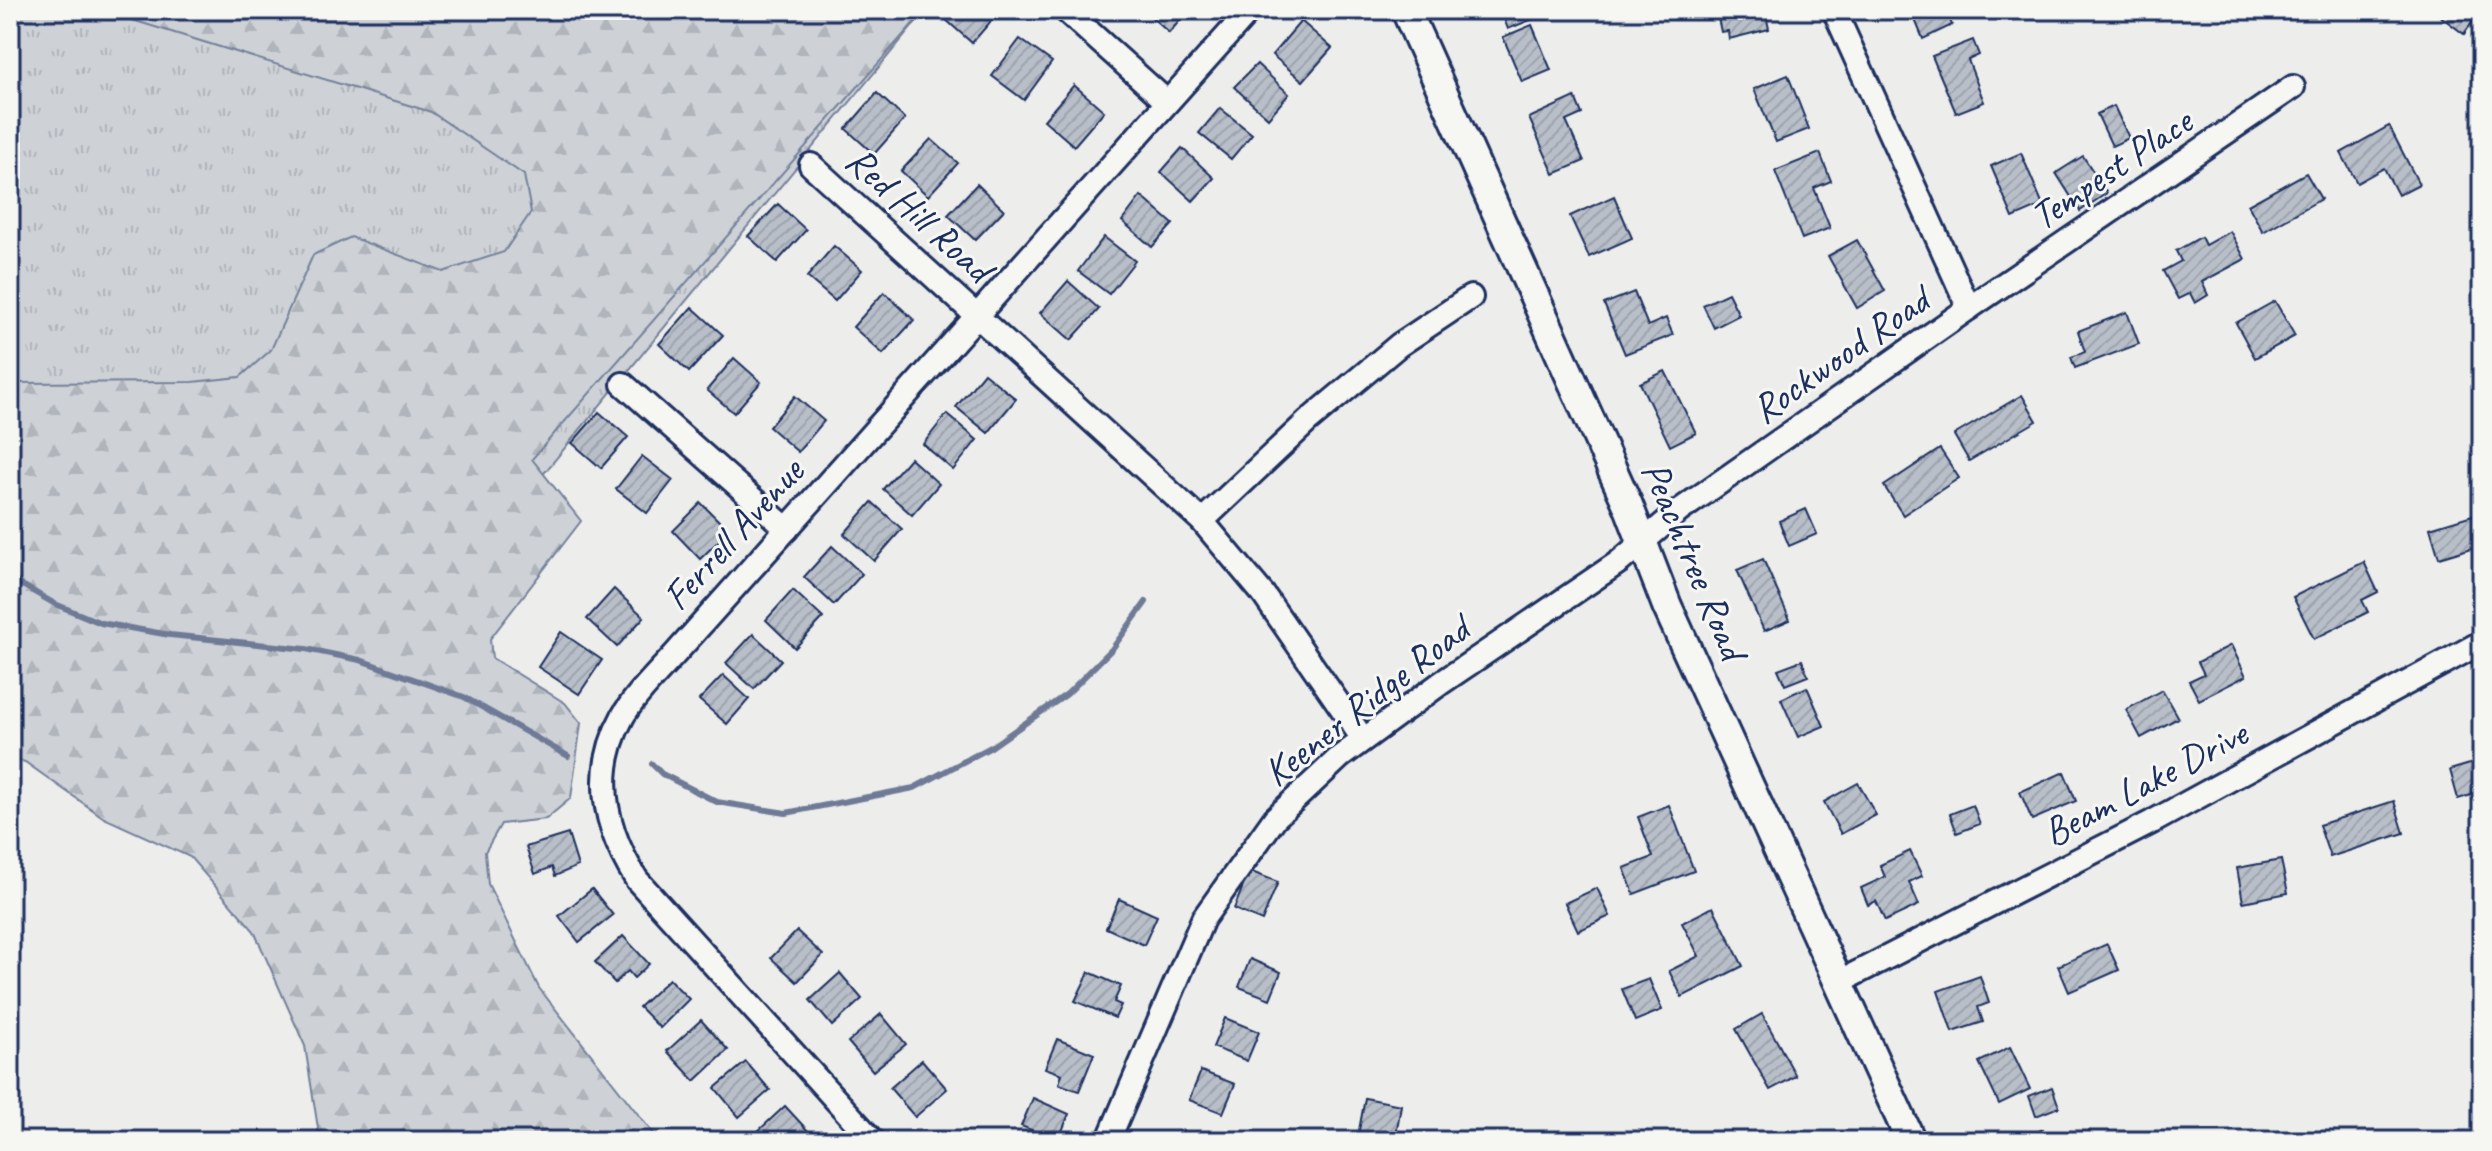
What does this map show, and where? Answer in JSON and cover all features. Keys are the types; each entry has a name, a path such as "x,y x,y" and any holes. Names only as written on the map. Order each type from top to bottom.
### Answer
{"street":[{"path":"1065,10 1166,101"},
{"name":"Ferrell Avenue","path":"873,1141 637,880 619,851 607,813 605,775 610,747 624,714 1250,10"},
{"name":"Peachtree Road","path":"1406,10 1644,543 1667,606 1911,1141"},
{"name":"Rockwood Road","path":"1644,543 1679,511 1969,308 1834,10"},
{"name":"Tempest Place","path":"1969,308 2293,87"},
{"name":"Red Hill Road","path":"811,165 1202,521 1263,594 1363,739"},
{"path":"1202,521 1308,421 1399,345 1471,297"},
{"path":"623,384 787,529"},
{"name":"Keener Ridge Road","path":"1108,1141 1203,919 1275,818 1363,739 1644,543"},
{"name":"Beam Lake Drive","path":"1839,982 2152,822 2482,642"}],"green space":[{"path":"10,10 926,10 310,757 10,732"},
{"path":"100,10 925,10 532,459 581,521 490,639 492,658 565,703 581,723 571,798 546,819 501,824 485,852 488,884 539,988 659,1141 320,1141 305,1046 254,931 190,857 104,818 25,762 10,758 10,383 192,382 240,377 271,350 313,255 351,237 443,272 504,252 531,212 524,175 431,112"}],"building":[{"path":"953,10 994,10 998,13 972,43 945,19"},
{"path":"1144,10 1189,10 1169,33"},
{"path":"1517,10 1529,10 1533,19 1508,29 1503,16"},
{"path":"1728,10 1765,10 1769,29 1729,39 1728,31 1721,32 1718,18 1729,15"},
{"path":"1911,10 1946,10 1952,25 1923,39"},
{"path":"2432,10 2481,10 2464,34"},
{"path":"1301,21 1332,48 1303,81 1272,55"},
{"path":"1532,25 1551,70 1522,82 1503,37"},
{"path":"1020,39 1052,62 1024,100 992,76"},
{"path":"1973,40 1979,55 1968,60 1984,102 1956,113 1932,56"},
{"path":"1257,64 1289,94 1268,118 1234,87"},
{"path":"1788,75 1809,129 1776,142 1754,89"},
{"path":"1074,85 1104,111 1074,146 1044,120"},
{"path":"877,93 905,119 874,154 846,129"},
{"path":"1575,97 1582,114 1566,121 1584,161 1554,174 1529,118"},
{"path":"2114,106 2129,138 2112,146 2097,114"},
{"path":"1220,108 1252,134 1231,159 1199,133"},
{"path":"2389,126 2419,184 2398,195 2384,168 2357,183 2341,153"},
{"path":"931,139 958,163 928,196 901,171"},
{"path":"1182,148 1214,178 1193,201 1161,172"},
{"path":"1820,153 1831,181 1814,188 1830,228 1802,239 1775,171"},
{"path":"2021,153 2043,205 2013,218 1991,166"},
{"path":"2083,156 2107,193 2080,211 2056,173"},
{"path":"2306,173 2321,199 2263,232 2248,205"},
{"path":"977,184 1004,210 975,240 948,215"},
{"path":"1141,196 1173,224 1152,247 1122,221"},
{"path":"1614,196 1632,238 1589,257 1570,216"},
{"path":"778,204 806,230 777,262 748,236"},
{"path":"2230,231 2245,259 2202,282 2208,295 2195,303 2190,293 2178,299 2163,271 2181,261 2176,251 2201,237 2205,245"},
{"path":"1104,237 1135,261 1109,294 1078,271"},
{"path":"1857,240 1885,291 1857,308 1828,256"},
{"path":"834,246 862,270 835,301 807,277"},
{"path":"1068,281 1099,309 1071,340 1040,313"},
{"path":"884,292 914,320 883,354 853,327"},
{"path":"1634,292 1648,326 1666,318 1673,335 1625,354 1604,304"},
{"path":"1728,293 1739,315 1714,328 1703,305"},
{"path":"2275,301 2295,336 2255,358 2236,323"},
{"path":"692,307 723,335 689,372 659,344"},
{"path":"2127,312 2139,344 2075,368 2071,357 2085,352 2078,331"},
{"path":"734,358 761,382 734,413 707,390"},
{"path":"1665,371 1696,433 1670,446 1640,383"},
{"path":"984,373 1016,399 988,433 956,407"},
{"path":"2022,395 2037,421 1969,461 1954,435"},
{"path":"795,396 824,421 798,452 769,427"},
{"path":"599,412 628,437 601,468 572,443"},
{"path":"947,414 977,440 953,470 923,444"},
{"path":"1940,449 1959,478 1903,515 1884,486"},
{"path":"642,456 673,480 647,513 616,489"},
{"path":"910,458 939,484 912,515 883,489"},
{"path":"872,502 902,529 874,561 844,534"},
{"path":"701,503 729,531 700,559 673,531"},
{"path":"1806,509 1817,534 1789,546 1779,521"},
{"path":"2482,512 2482,545 2439,558 2430,528"},
{"path":"832,546 862,574 834,605 804,577"},
{"path":"1763,559 1790,620 1764,631 1737,570"},
{"path":"2364,562 2378,592 2362,600 2368,612 2314,639 2293,597"},
{"path":"614,589 644,617 617,647 587,619"},
{"path":"793,590 823,618 795,648 766,620"},
{"path":"561,632 602,660 579,694 538,667"},
{"path":"753,634 781,660 754,689 726,663"},
{"path":"2231,645 2246,676 2199,700 2189,681 2204,674 2198,662"},
{"path":"1802,660 1808,676 1785,685 1778,669"},
{"path":"723,675 749,699 727,724 699,700"},
{"path":"1807,687 1824,726 1798,737 1781,699"},
{"path":"2162,690 2178,718 2141,738 2126,710"},
{"path":"2482,739 2482,792 2458,799 2450,770 2480,761 2474,741"},
{"path":"2064,772 2076,801 2032,820 2020,792"},
{"path":"1858,783 1876,815 1841,834 1824,802"},
{"path":"2394,801 2404,833 2330,857 2319,825"},
{"path":"1669,805 1694,871 1634,894 1624,868 1653,857 1638,817"},
{"path":"1973,805 1980,824 1957,833 1950,814"},
{"path":"568,834 578,866 555,876 552,867 535,874 526,847"},
{"path":"1910,851 1922,876 1909,882 1919,905 1885,921 1876,901 1868,905 1861,888 1885,877 1880,865"},
{"path":"2281,860 2288,893 2243,902 2237,868"},
{"path":"1249,871 1278,882 1262,921 1234,909"},
{"path":"1597,888 1610,916 1578,931 1565,903"},
{"path":"592,889 613,915 579,942 559,916"},
{"path":"1119,899 1157,916 1144,945 1106,928"},
{"path":"1713,907 1743,966 1682,997 1669,971 1699,956 1682,923"},
{"path":"797,931 823,955 797,982 771,958"},
{"path":"623,936 649,964 634,978 628,971 615,983 595,962"},
{"path":"2107,944 2119,970 2069,992 2058,966"},
{"path":"1250,959 1281,972 1270,999 1239,987"},
{"path":"1089,972 1121,986 1114,1002 1121,1005 1115,1018 1075,1001"},
{"path":"840,973 862,999 832,1026 810,1000"},
{"path":"1980,976 1989,1003 1978,1007 1983,1022 1952,1032 1938,991"},
{"path":"669,979 689,999 660,1028 639,1007"},
{"path":"1649,979 1662,1010 1635,1021 1622,989"},
{"path":"881,1014 906,1044 873,1071 848,1042"},
{"path":"1762,1014 1796,1076 1770,1090 1736,1029"},
{"path":"1225,1018 1259,1032 1247,1061 1213,1047"},
{"path":"701,1020 728,1050 695,1081 667,1051"},
{"path":"1057,1039 1094,1054 1079,1091 1059,1084 1062,1074 1045,1068"},
{"path":"2010,1047 2030,1089 1999,1104 1979,1062"},
{"path":"922,1060 947,1089 915,1117 890,1088"},
{"path":"746,1062 770,1090 739,1117 715,1088"},
{"path":"1201,1071 1235,1084 1223,1113 1189,1100"},
{"path":"2052,1087 2059,1107 2036,1116 2029,1096"},
{"path":"1033,1098 1069,1114 1058,1141 1021,1126"},
{"path":"1365,1098 1401,1105 1395,1141 1357,1141"},
{"path":"785,1106 809,1132 799,1141 763,1141 756,1133"},
{"path":"2043,1129 2048,1141 2017,1141"}],"waterway":[{"path":"10,578 55,604 101,623 170,635 306,649 360,660 464,697 568,756"},
{"path":"652,764 662,774 717,802 786,813 914,788 991,747 1067,694 1112,649 1146,602"}]}
